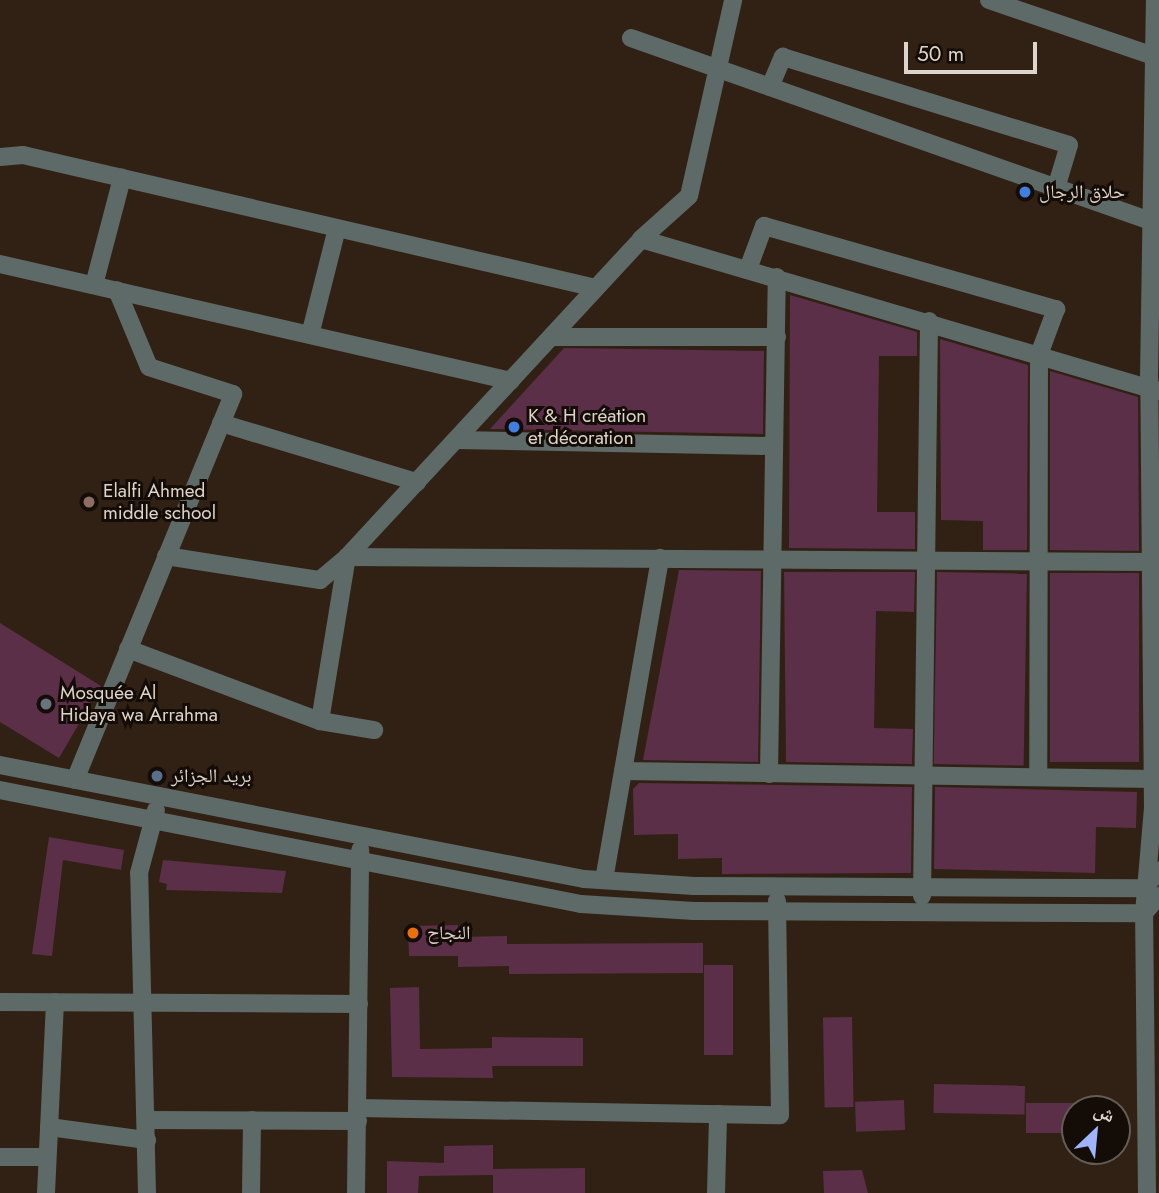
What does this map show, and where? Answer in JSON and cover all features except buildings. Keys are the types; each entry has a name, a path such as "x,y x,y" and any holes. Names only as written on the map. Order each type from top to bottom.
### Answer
{"street":[{"path":"166,556 320,580 347,557 511,381 555,338 641,239 689,196 722,70 733,0"},
{"path":"989,0 1156,57"},
{"path":"1152,892 1151,562 1156,223 1155,0"},
{"path":"631,38 1156,223"},
{"path":"770,87 783,57 1069,145 1056,188"},
{"path":"0,157 23,155 596,288"},
{"path":"94,285 122,178"},
{"path":"748,269 764,226 1056,309 1039,355 1038,777"},
{"path":"310,335 337,228"},
{"path":"641,239 929,321 1154,390"},
{"path":"0,264 511,381"},
{"path":"769,774 777,278"},
{"path":"75,779 233,394 149,367 117,290"},
{"path":"922,909 926,776 929,321"},
{"path":"555,338 777,337"},
{"path":"221,423 417,482"},
{"path":"457,440 775,446"},
{"path":"347,557 927,557 1151,562"},
{"path":"320,721 347,557"},
{"path":"604,880 660,558"},
{"path":"128,649 320,721 374,730"},
{"path":"0,765 360,836 604,880 775,885 922,884 1152,892"},
{"path":"623,771 1153,779"},
{"path":"0,790 581,904 778,910 922,909 1144,913"},
{"path":"147,1193 146,1003 139,873 160,796"},
{"path":"356,1193 360,836"},
{"path":"1147,1193 1153,1147 1144,913 1159,870"},
{"path":"147,1120 252,1120 358,1114 780,1115 778,910 775,885"},
{"path":"0,1002 359,1004"},
{"path":"46,1193 55,1002"},
{"path":"716,1193 718,1114"},
{"path":"251,1193 252,1120"},
{"path":"50,1128 148,1140"},
{"path":"0,1157 47,1157"}],"place":[{"name":"حلاق الرجال","path":"1025,192"},
{"name":"K & H création et décoration","path":"514,427"},
{"name":"Elalfi Ahmed middle school","path":"89,502"},
{"name":"Mosquée Al Hidaya wa Arrahma","path":"46,704"},
{"name":"بريد الجزائر","path":"157,776"},
{"name":"النجاح","path":"413,933"}]}
